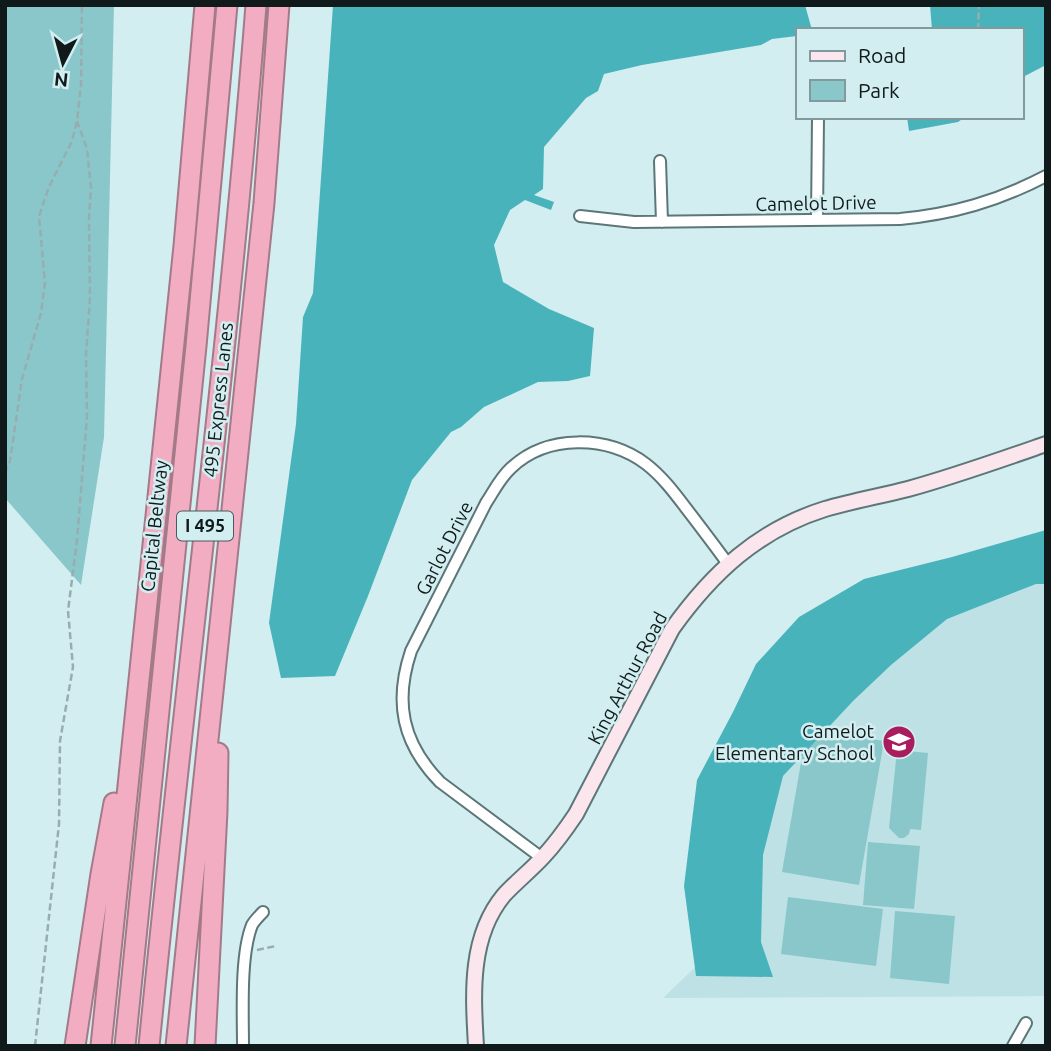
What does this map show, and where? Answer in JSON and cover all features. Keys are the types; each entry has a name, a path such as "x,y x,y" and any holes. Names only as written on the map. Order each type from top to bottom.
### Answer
{"highway":[{"name":"Capital Beltway","path":"101,1046 185,232 205,5"},
{"name":"495 Express Lanes","path":"125,1046 192,387 227,5"},
{"name":"495 Express Lanes","path":"149,1046 239,210 256,5"},
{"name":"I 495","path":"176,1046 264,203 279,5"},
{"path":"205,1046 217,811 221,613"},
{"path":"75,1046 101,874 138,682"}],"street":[{"path":"817,220 818,119"},
{"path":"660,161 662,222"},
{"name":"Camelot Drive","path":"580,216 634,222 900,219 962,210 1021,189 1046,176"},
{"name":"Garlot Drive","path":"542,858 440,782 428,769 409,738 402,705 404,677 411,651 499,481 511,468 538,450 572,442 609,446 627,453 655,472 728,564"},
{"name":"King Arthur Road","path":"476,1046 476,960 483,931 495,907 542,858 576,814 672,629 709,582 748,548 799,519 826,509 953,476 1046,444"},
{"path":"243,1046 246,952 254,922 263,912"},
{"path":"1013,1046 1026,1023"}],"path":[{"path":"5,473 10,461 22,379 41,313 45,283 39,216 49,187 72,141 77,121 81,85 82,5"},
{"path":"978,28 979,5"},
{"path":"35,1046 58,838 60,741 73,667 68,611 87,416 91,188 87,149 77,121"},
{"path":"246,952 276,946"}],"shaded area":[{"path":"333,5 805,5 811,28 796,28 796,36 604,74 598,91 586,98 544,147 543,189 534,195 554,202 551,210 525,200 510,210 494,245 503,282 549,309 594,328 590,376 568,381 538,382 484,407 451,432 412,480 335,676 281,678 269,623 296,424 303,317 313,293"},
{"path":"930,5 1046,5 1046,65 1023,77 1023,28 932,28"},
{"path":"907,119 962,119 958,122 909,131"},
{"path":"1046,530 1046,584 1036,584 947,619 891,665 853,701 783,776 763,855 761,942 773,977 696,976 684,886 697,780 756,664 799,617 864,579"},
{"name":"Camelot Elementary School","path":"1046,555 1046,996 663,998 758,907 701,841 805,643"}],"green space":[{"path":"5,5 114,5 104,437 81,585 5,498"},
{"path":"807,728 884,741 859,885 782,872"},
{"path":"897,750 928,753 921,830 910,829 904,838 899,838 889,828"},
{"path":"868,842 920,846 914,909 863,905"},
{"path":"788,897 883,909 876,966 781,954"},
{"path":"895,911 955,916 949,984 890,978"}],"place":[{"name":"Camelot Elementary School","path":"899,742"}]}
